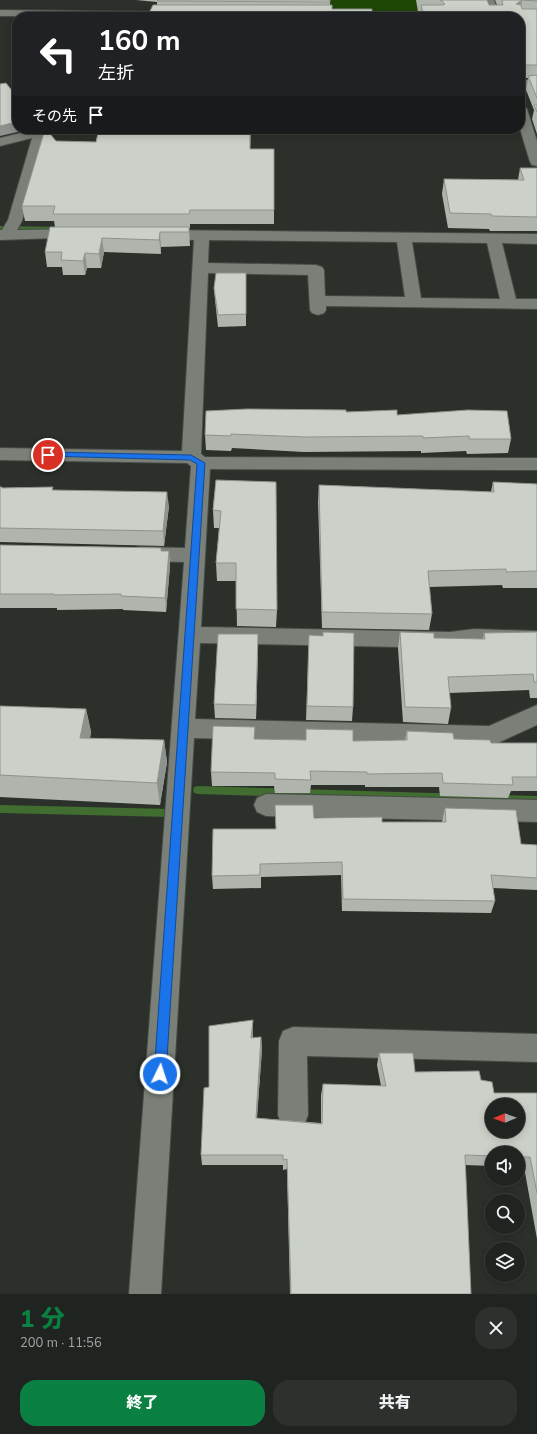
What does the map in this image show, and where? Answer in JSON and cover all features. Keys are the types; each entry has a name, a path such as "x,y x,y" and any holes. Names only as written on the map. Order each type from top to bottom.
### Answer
{"street":[{"path":"123,12 128,0"},
{"path":"488,0 492,12"},
{"path":"0,6 22,2"},
{"path":"22,12 66,3"},
{"path":"0,13 12,13"},
{"path":"0,17 12,14"},
{"path":"525,84 537,84"},
{"path":"525,125 537,162"},
{"path":"0,142 34,134"},
{"path":"7,231 15,221 46,134"},
{"path":"7,231 94,234"},
{"path":"148,234 537,239"},
{"path":"145,1294 194,555 202,235"},
{"path":"404,237 414,302"},
{"path":"493,238 509,303"},
{"path":"200,268 316,270 317,305 414,302 537,304"},
{"path":"0,454 196,460 537,464"},
{"path":"117,554 194,555"},
{"path":"189,635 450,640 474,637 537,639"},
{"path":"183,728 491,736 537,714"},
{"path":"266,805 537,812"},
{"path":"293,1115 293,1041 537,1048"}],"green space":[{"path":"330,0 441,0 444,12 331,12"}],"building":[{"path":"330,0 330,2 157,1"},
{"path":"440,0 487,0 489,5 503,5 502,0 522,0 516,4 521,5 522,9 537,9 537,65 525,65 525,12 423,12 421,5 445,4"},
{"path":"153,5 332,5 332,9 372,9 372,12 150,11"},
{"path":"537,75 537,98 528,76"},
{"path":"6,83 12,91 12,123 0,126 0,84"},
{"path":"534,105 537,105 537,112"},
{"path":"44,134 50,134 56,141 96,142 98,134 250,134 250,149 274,149 274,210 190,210 189,214 53,214 55,206 22,206"},
{"path":"520,168 537,168 537,217 450,213 444,179 524,180"},
{"path":"50,227 189,227 189,232 160,232 159,240 102,238 99,254 85,253 83,261 61,260 62,252 45,252"},
{"path":"216,273 246,273 246,314 218,315 214,288"},
{"path":"247,409 346,410 346,412 397,410 397,415 468,410 507,411 511,439 469,439 469,436 423,438 423,436 305,437 231,434 231,436 205,435 206,411"},
{"path":"216,480 276,482 277,610 236,609 236,563 216,563 221,511 213,510"},
{"path":"493,482 537,484 537,571 506,572 506,569 428,571 432,614 322,612 319,485 494,492"},
{"path":"0,487 53,487 52,490 167,492 163,531 0,528"},
{"path":"0,545 161,548 161,551 169,551 165,598 121,596 121,594 0,594"},
{"path":"323,632 354,633 353,707 307,706 309,635 323,636"},
{"path":"400,632 434,633 434,638 485,639 484,633 537,632 537,682 534,682 533,674 448,677 451,708 405,707"},
{"path":"218,634 258,634 256,705 214,704"},
{"path":"0,706 86,709 80,738 164,740 157,783 0,775"},
{"path":"213,726 255,727 254,739 306,740 306,729 353,730 353,741 407,740 407,731 453,733 454,739 490,740 491,743 537,743 537,777 512,777 513,785 443,783 442,773 367,774 367,772 310,771 311,780 275,779 275,773 211,772"},
{"path":"275,805 313,805 314,818 382,817 382,822 446,822 445,808 516,810 521,844 537,845 537,878 491,875 495,901 343,899 342,862 260,864 260,875 212,876 213,829 276,829"},
{"path":"253,1020 251,1038 261,1037 256,1118 322,1124 323,1084 386,1086 379,1053 413,1053 415,1072 479,1071 481,1080 492,1082 494,1093 537,1093 537,1193 530,1157 525,1157 525,1146 485,1146 485,1156 465,1155 471,1294 291,1294 287,1159 283,1160 283,1155 201,1155 204,1088 209,1087 209,1026"}],"waterway":[{"path":"0,228 63,229"},
{"path":"198,790 537,800"},
{"path":"0,809 170,813"}],"route":[{"path":"48,455 191,458 201,463 160,1074"}]}
